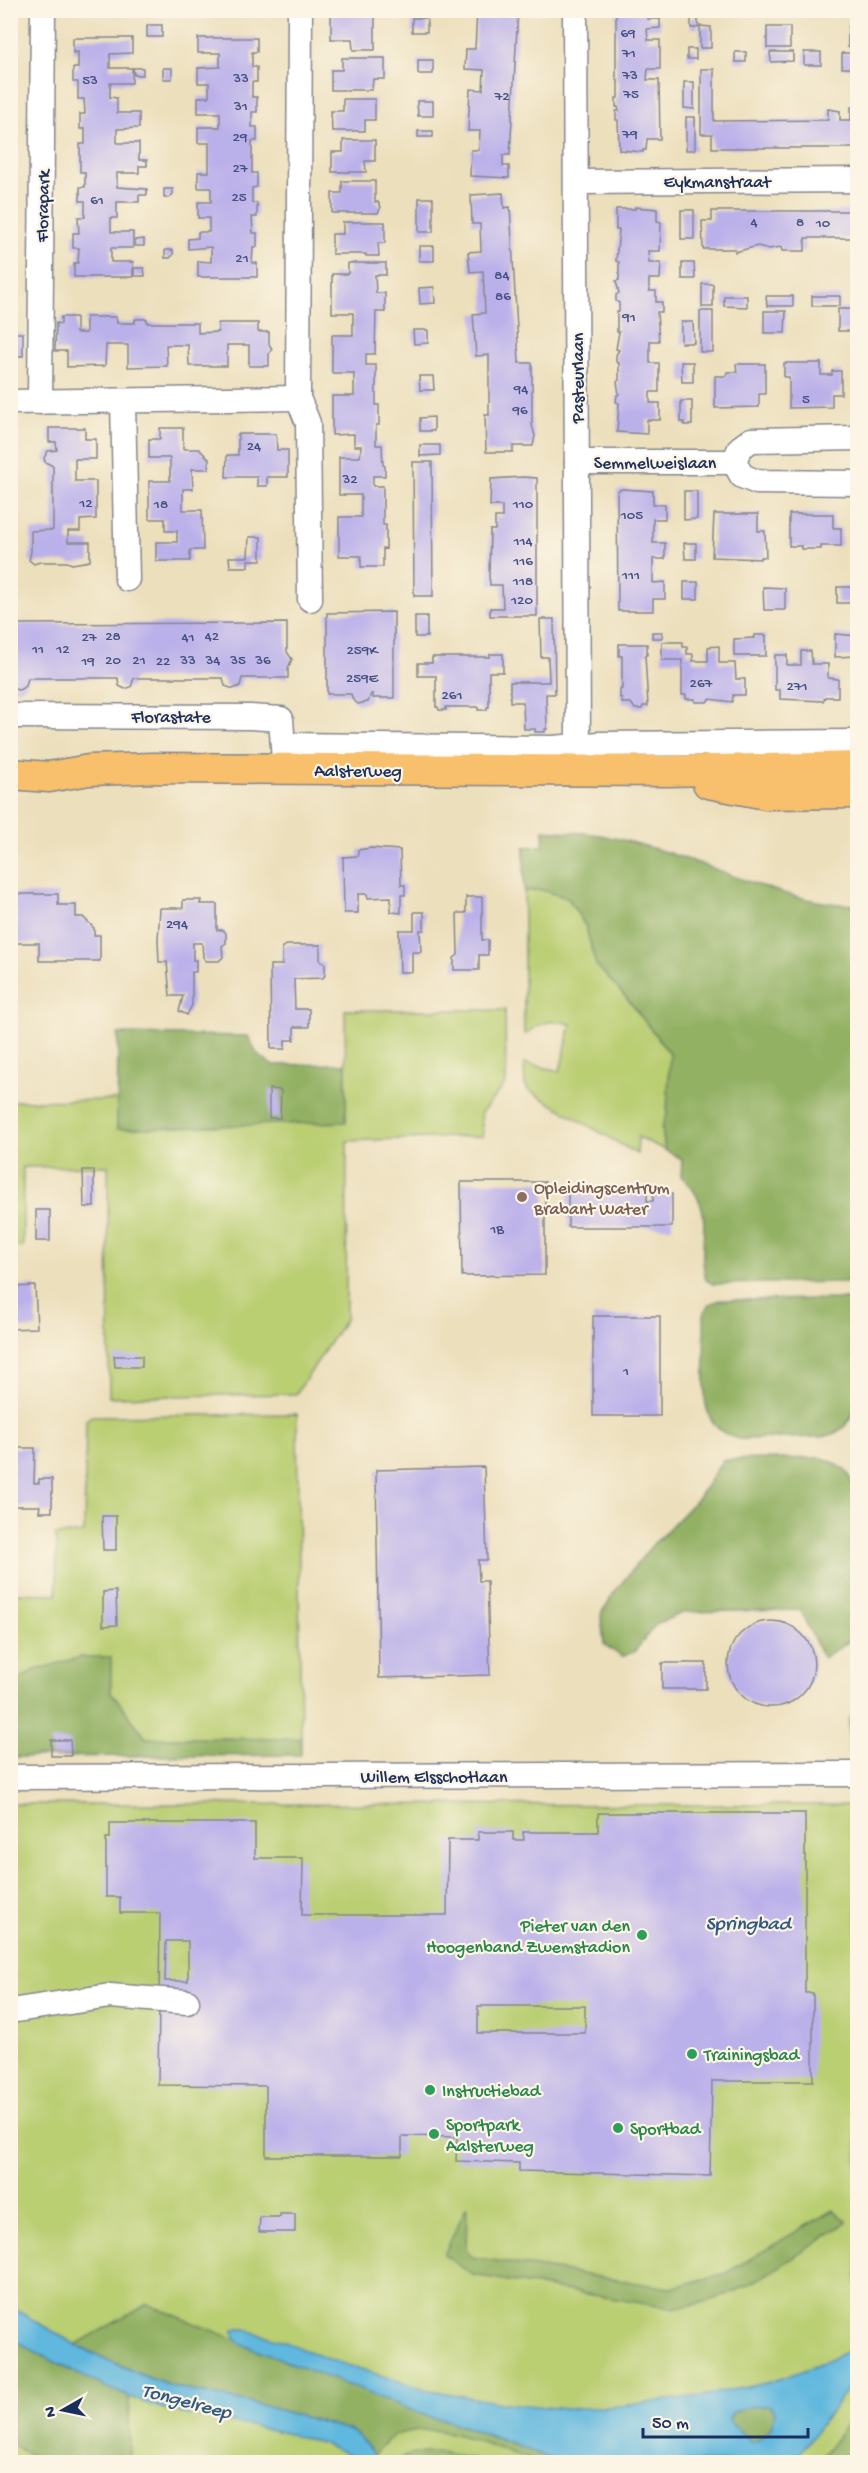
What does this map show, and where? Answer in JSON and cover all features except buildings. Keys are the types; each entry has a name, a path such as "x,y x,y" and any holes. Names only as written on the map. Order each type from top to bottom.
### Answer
{"main road":[{"name":"Aalsterweg","path":"10,792 49,777 89,770 153,768 284,758 516,769 667,771 858,767"},
{"name":"Aalsterweg","path":"667,771 720,786 766,794 858,794"},
{"name":"Aalsterweg","path":"10,774 49,777"}],"street":[{"name":"Florapark","path":"40,402 43,10"},
{"path":"300,10 298,398 308,423 310,599"},
{"name":"Pasteurlaan","path":"575,10 579,746"},
{"name":"Eykmanstraat","path":"577,182 858,180"},
{"path":"10,402 298,398"},
{"path":"123,402 127,579"},
{"name":"Semmelweislaan","path":"734,462 740,448 751,440 858,438"},
{"name":"Semmelweislaan","path":"577,462 734,462"},
{"name":"Semmelweislaan","path":"734,462 742,476 757,482 858,483"},
{"name":"Florastate","path":"10,716 281,719 284,758"},
{"name":"Aalsterweg","path":"284,758 579,746 858,742"},
{"name":"Willem Elsschotlaan","path":"10,1777 858,1774"},
{"path":"10,2011 110,1996 188,2002"}],"green space":[{"path":"544,830 592,834 623,840 795,896 815,901 857,905 858,1262 846,1282 713,1284 706,1280 703,1264 704,1225 700,1202 693,1189 681,1176 682,1159 665,1150 662,1127 667,1114 670,1054 630,1002 596,965 586,927 568,898 542,890 524,891 524,847 543,846"},
{"path":"542,890 568,898 586,927 596,965 630,1002 670,1054 667,1114 662,1128 665,1150 638,1137 637,1154 528,1090 525,1084 524,1063 560,1071 571,1024 547,1022 524,1033 524,891"},
{"path":"345,1010 505,1010 506,1083 481,1113 483,1136 347,1141 346,1318 296,1394 109,1397 108,1166 23,1167 23,1247 11,1247 10,1101 118,1100 117,1128 346,1121"},
{"path":"118,1034 248,1036 257,1054 272,1065 346,1064 346,1122 117,1129"},
{"path":"857,1299 857,1407 845,1426 836,1433 823,1437 739,1439 725,1434 714,1425 708,1413 705,1398 704,1312 709,1304 720,1300"},
{"path":"297,1414 301,1739 146,1738 110,1692 35,1670 11,1685 11,1593 57,1594 56,1535 84,1533 86,1420 92,1416"},
{"path":"822,1458 844,1470 852,1481 856,1496 857,1636 823,1658 800,1610 685,1612 656,1624 635,1651 622,1657 604,1644 601,1615 613,1594 648,1550 698,1498 723,1460"},
{"path":"81,1657 111,1657 111,1692 146,1738 301,1739 301,1755 11,1757 11,1685 35,1670"},
{"path":"857,1710 857,1753 849,1753 849,1718"},
{"name":"Sportpark Aalsterweg","path":"10,1804 857,1805 857,2462 11,2462"},
{"path":"467,2205 466,2249 472,2257 670,2288 726,2273 833,2210 847,2222 784,2264 741,2288 695,2305 670,2308 473,2275 444,2255"},
{"path":"147,2304 429,2417 443,2419 561,2462 538,2462 467,2437 430,2430 412,2431 394,2436 374,2455 362,2439 349,2430 265,2406 174,2387 75,2345"},
{"path":"11,2338 69,2370 129,2396 130,2462 43,2462 11,2444"},
{"path":"769,2404 775,2411 773,2422 765,2435 756,2441 751,2442 729,2421 733,2412"},
{"path":"857,2411 857,2462 818,2462"},
{"path":"441,2452 484,2462 396,2462 412,2454"}],"water":[{"name":"Tongelreep","path":"11,2307 83,2349 174,2387 265,2406 349,2430 362,2439 379,2462 353,2462 351,2456 306,2438 188,2415 125,2395 86,2378 11,2338"},
{"path":"234,2329 243,2329 280,2340 328,2359 425,2389 495,2402 567,2409 620,2406 701,2396 771,2382 818,2365 857,2347 857,2379 792,2462 561,2462 443,2419 429,2417 240,2343 235,2339","holes":["769,2405 775,2411 768,2431 756,2441 751,2442 729,2421 733,2412 748,2407"]}],"place":[{"name":"Opleidingscentrum Brabant Water","path":"522,1197"},
{"name":"Pieter van den Hoogenband Zwemstadion","path":"642,1935"},
{"name":"Trainingsbad","path":"692,2054"},
{"name":"Instructiebad","path":"430,2090"},
{"name":"Sportbad","path":"618,2128"},
{"name":"Sportpark Aalsterweg","path":"434,2134"}],"water label":[{"name":"Springbad","path":"748,1922"}]}
